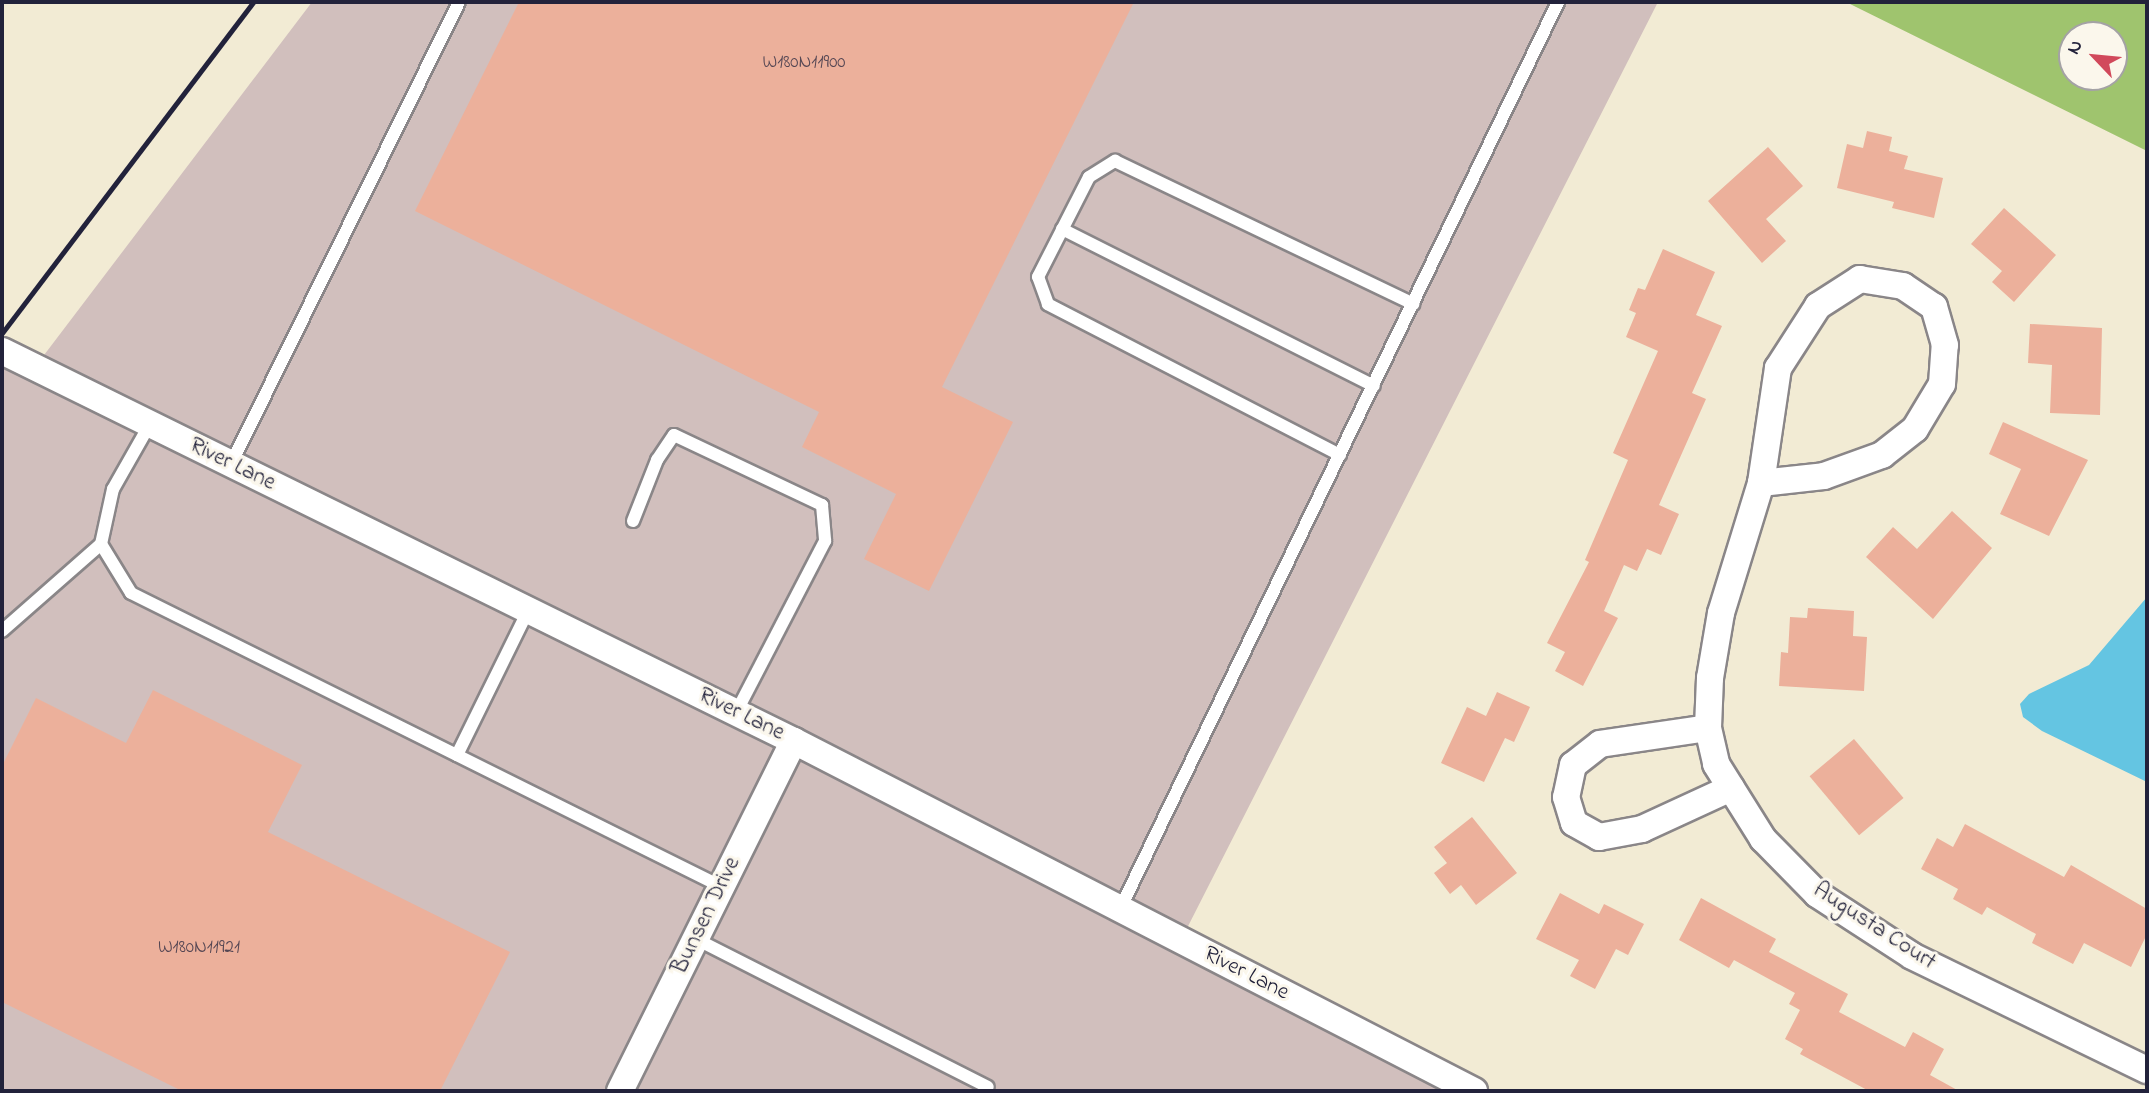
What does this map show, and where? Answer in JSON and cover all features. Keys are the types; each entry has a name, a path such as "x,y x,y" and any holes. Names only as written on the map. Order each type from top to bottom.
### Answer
{"street":[{"name":"Augusta Court","path":"1761,483 1824,476 1882,455 1915,429 1942,384 1945,345 1934,307 1903,286 1860,279 1818,306 1778,368 1761,483 1721,613 1710,678 1708,728 1716,764 1763,839 1817,894 1912,956 2147,1070"},
{"name":"River Lane","path":"2,351 794,741 1474,1091"},
{"path":"1708,728 1600,744 1573,765 1566,797 1574,822 1599,837 1642,829 1731,788"},
{"name":"Bunsen Drive","path":"620,1091 794,741"}],"lane":[{"path":"231,464 460,2"},
{"path":"1120,909 1558,2"},
{"path":"1340,455 1048,304 1038,277 1089,177 1115,161 1413,304"},
{"path":"1062,229 1374,386"},
{"path":"2,631 102,544 113,488 150,424"},
{"path":"633,521 657,460 674,435 822,505 825,541 736,713"},
{"path":"102,544 131,593 722,887"},
{"path":"457,755 528,611"},
{"path":"696,939 988,1087"}],"shaded area":[{"path":"312,2 1658,2 1181,940 1474,1091 2,1091 2,351 35,367"}],"green space":[{"path":"1846,2 2147,2 2147,151"}],"water":[{"path":"2147,597 2147,782 2042,731 2023,717 2020,704 2029,694 2089,665"}],"building":[{"path":"519,2 1134,2 942,387 1013,422 929,591 864,559 896,494 802,447 819,412 415,211"},
{"path":"1867,131 1892,137 1889,151 1908,156 1904,169 1943,178 1934,218 1892,208 1894,202 1837,188 1847,144 1863,148"},
{"path":"1768,147 1803,186 1766,219 1786,241 1762,263 1708,201"},
{"path":"2004,208 2056,255 2014,302 1992,282 2002,271 1971,244"},
{"path":"1663,249 1715,272 1696,315 1722,326 1692,393 1706,399 1659,505 1679,514 1661,555 1647,549 1637,571 1624,565 1604,611 1618,618 1583,686 1555,671 1565,652 1547,643 1589,562 1585,560 1628,460 1613,453 1658,351 1626,337 1636,313 1629,310 1638,288 1645,290"},
{"path":"2030,324 2102,328 2100,415 2050,413 2052,365 2028,363"},
{"path":"2003,422 2088,460 2049,536 2000,514 2021,469 1989,454"},
{"path":"1952,511 1992,548 1933,619 1866,557 1893,527 1917,549"},
{"path":"1808,608 1854,611 1853,636 1867,637 1864,691 1779,686 1781,652 1788,653 1790,617 1807,618"},
{"path":"153,690 302,765 268,832 510,952 440,1091 182,1091 2,1002 2,766 36,698 126,743"},
{"path":"1497,692 1530,707 1514,742 1505,738 1484,782 1441,763 1467,707 1486,716"},
{"path":"1854,739 1903,798 1859,835 1810,776"},
{"path":"1472,817 1517,873 1476,905 1461,885 1450,894 1434,873 1447,863 1434,847"},
{"path":"1965,824 2064,877 2071,865 2147,909 2147,934 2131,967 2084,943 2073,964 2032,943 2036,934 1987,907 1982,915 1953,899 1958,889 1921,869 1937,838 1953,847"},
{"path":"1560,893 1599,914 1604,904 1644,924 1628,955 1616,949 1595,989 1570,976 1579,960 1536,939"},
{"path":"1701,898 1776,939 1769,952 1848,994 1839,1012 1905,1047 1913,1032 1944,1049 1930,1075 1959,1091 1869,1091 1800,1054 1803,1049 1785,1039 1800,1010 1789,1004 1795,993 1734,960 1729,968 1679,940"}],"railway":[{"path":"2,333 253,2"}]}
